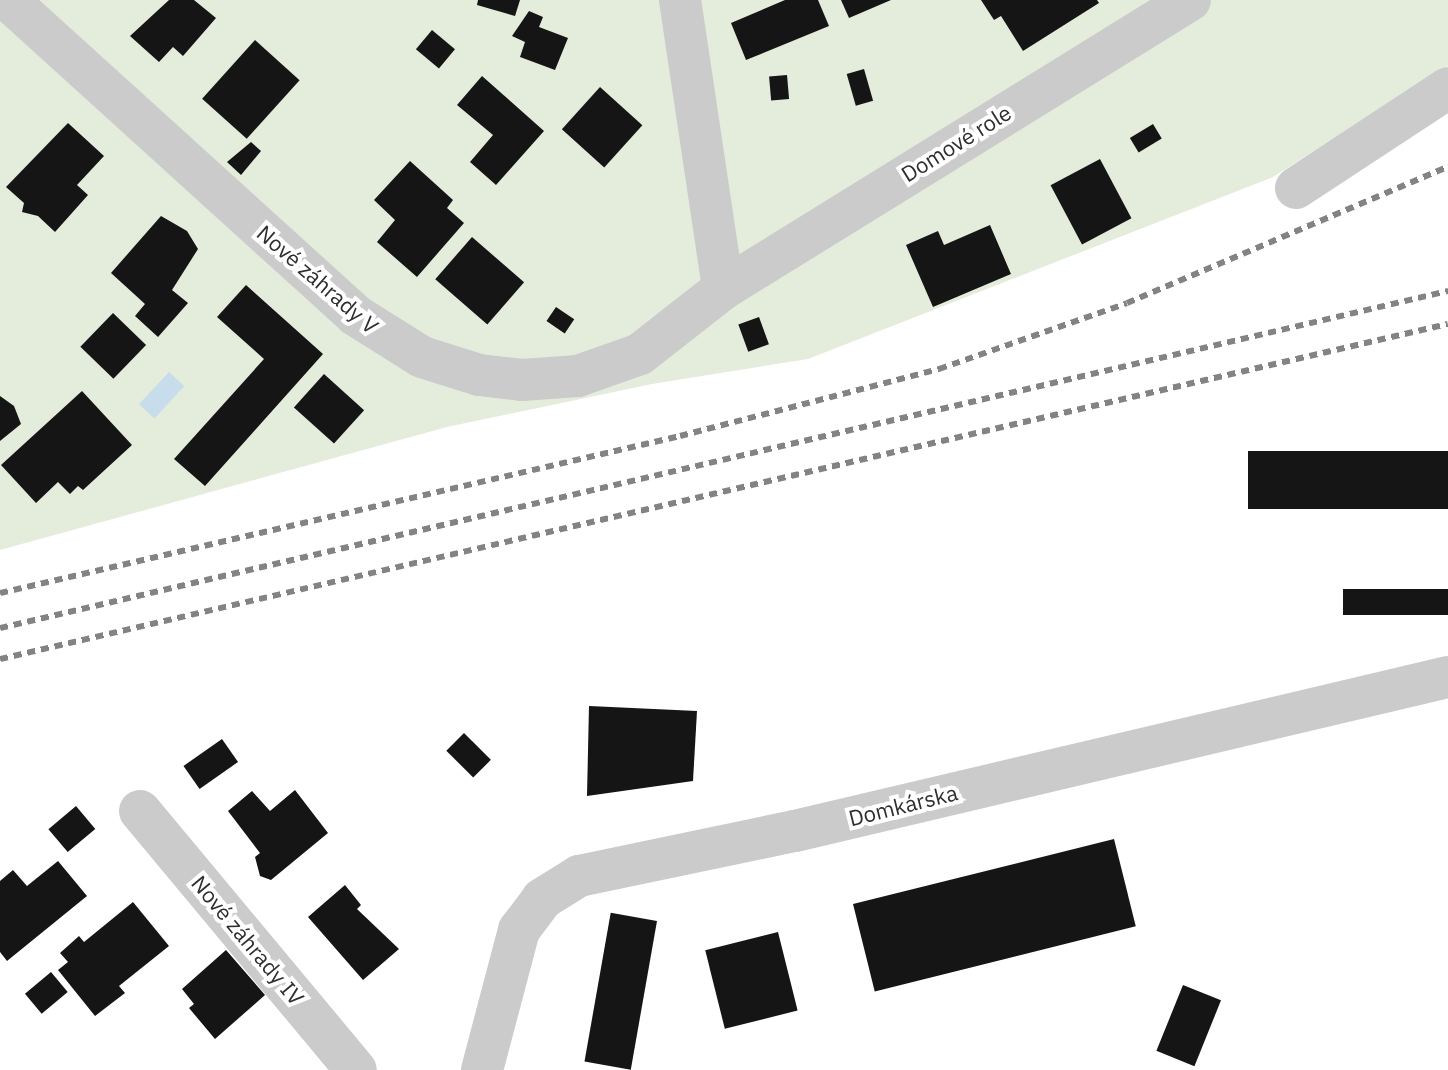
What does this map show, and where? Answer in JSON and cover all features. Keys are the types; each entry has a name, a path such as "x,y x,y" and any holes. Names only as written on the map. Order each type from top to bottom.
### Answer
{"street":[{"name":"Nové záhrady V","path":"8,0 355,315 422,357 479,375 522,380 578,376 640,354 723,289"},
{"path":"680,0 723,289"},
{"name":"Domové role","path":"723,289 1190,0"},
{"path":"1296,188 1448,88"},
{"name":"Domkárska","path":"482,1070 519,930 542,899 579,876 781,835 1448,677"},
{"name":"Nové záhrady IV","path":"140,811 356,1070"}],"green space":[{"path":"0,0 1448,0 1448,66 1273,177 808,359 652,384 447,427 0,550"}],"water":[{"path":"169,372 184,386 154,419 139,404"}],"building":[{"path":"169,0 194,0 216,18 183,56 173,47 159,62 130,36"},
{"path":"478,0 520,0 515,16 477,5"},
{"path":"785,0 818,0 829,26 746,60 731,23"},
{"path":"841,0 891,0 849,18"},
{"path":"981,0 1097,0 1099,3 1023,51 1001,16 994,20"},
{"path":"529,11 543,17 539,27 568,38 555,70 520,57 525,42 512,36"},
{"path":"432,30 455,49 439,68 416,49"},
{"path":"255,40 300,80 247,139 202,99"},
{"path":"864,69 873,101 856,106 847,74"},
{"path":"787,75 789,99 771,100 769,77"},
{"path":"482,76 544,131 496,185 470,162 493,135 457,105"},
{"path":"600,87 642,125 604,167 562,129"},
{"path":"68,123 104,156 77,185 88,195 55,232 38,216 22,212 24,203 6,187"},
{"path":"1153,124 1162,139 1139,152 1130,138"},
{"path":"251,142 261,151 241,175 227,162"},
{"path":"1100,159 1131,218 1082,244 1051,185"},
{"path":"410,161 453,200 447,208 464,223 417,277 377,242 395,220 374,200"},
{"path":"161,216 187,231 198,249 172,290 188,303 158,337 135,316 145,304 111,273"},
{"path":"990,225 1011,274 933,307 906,245 938,231 944,245"},
{"path":"472,237 524,282 487,325 435,279"},
{"path":"246,285 323,354 205,486 174,459 264,359 217,317"},
{"path":"556,307 574,319 565,333 546,321"},
{"path":"113,313 146,345 113,379 80,347"},
{"path":"759,317 769,344 748,352 738,325"},
{"path":"324,374 364,410 334,444 294,407"},
{"path":"82,391 132,445 83,490 78,486 70,494 58,482 36,503 1,465"},
{"path":"0,396 14,406 21,424 0,441"},
{"path":"1248,451 1448,451 1448,509 1248,509"},
{"path":"1343,589 1448,589 1448,615 1343,615"},
{"path":"589,706 697,711 693,781 587,796"},
{"path":"464,733 491,760 473,778 446,751"},
{"path":"222,739 238,762 200,789 183,766"},
{"path":"295,790 328,833 271,880 260,876 255,857 260,853 228,811 252,791 270,811"},
{"path":"76,806 95,829 68,852 48,829"},
{"path":"1114,839 1136,926 875,991 853,904"},
{"path":"58,861 87,896 7,961 0,952 0,881 13,870 27,886"},
{"path":"345,885 361,905 357,909 399,949 363,980 308,917"},
{"path":"133,902 169,946 119,986 125,993 95,1016 58,970 68,962 60,953 79,936 84,942"},
{"path":"611,913 657,921 631,1070 584,1062"},
{"path":"778,932 798,1011 725,1029 705,950"},
{"path":"226,950 265,995 215,1039 189,1008 194,1004 182,989"},
{"path":"51,972 68,992 42,1014 25,994"},
{"path":"1183,985 1221,1000 1194,1066 1156,1051"}],"railway":[{"path":"0,593 680,436 939,369 1127,303 1448,167"},
{"path":"0,628 1448,291"},
{"path":"0,659 1448,324"}]}
